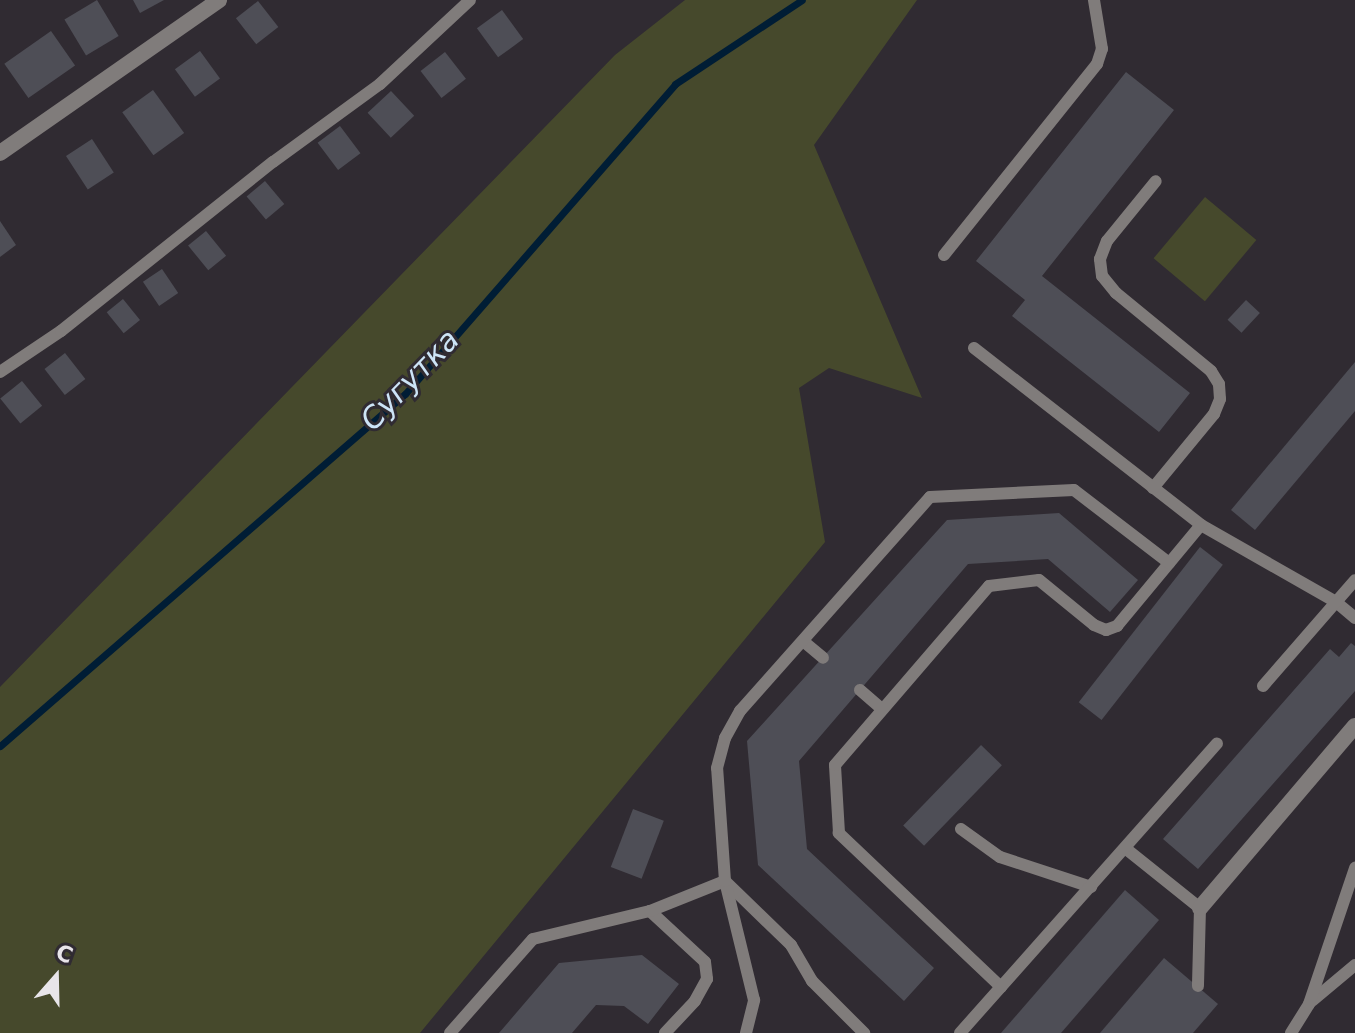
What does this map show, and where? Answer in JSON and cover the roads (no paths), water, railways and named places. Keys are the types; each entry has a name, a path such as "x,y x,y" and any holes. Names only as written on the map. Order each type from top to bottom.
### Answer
{"street":[{"path":"0,153 219,0"},
{"path":"1200,908 1355,726"}],"lane":[{"path":"0,372 61,331 273,162 380,84 470,0"},
{"path":"944,255 1097,64 1102,49 1094,0"},
{"path":"1153,488 1214,414 1220,399 1219,384 1211,371 1116,293 1102,276 1100,259 1107,241 1156,181"},
{"path":"974,348 1201,525 1336,602 1355,618"},
{"path":"746,1033 754,1000 725,881 717,768 725,738 740,711 930,497 1074,490 1169,563"},
{"path":"1001,987 839,833 835,765 989,586 1039,580 1094,625 1106,630 1117,626 1201,525"},
{"path":"1263,686 1355,580"},
{"path":"803,641 823,658"},
{"path":"860,690 882,709"},
{"path":"960,1033 1217,744"},
{"path":"961,829 1000,857 1091,887"},
{"path":"1125,848 1200,908 1198,986"},
{"path":"1291,1033 1309,1004 1355,868"},
{"path":"450,1033 533,939 650,911 725,881"},
{"path":"725,881 791,945 812,981 864,1033"},
{"path":"650,911 705,962 707,979 695,1001 665,1033"},
{"path":"1309,1004 1355,965"}],"waterway":[{"name":"Сугутка","path":"0,746 405,394 675,84 802,0"}]}
